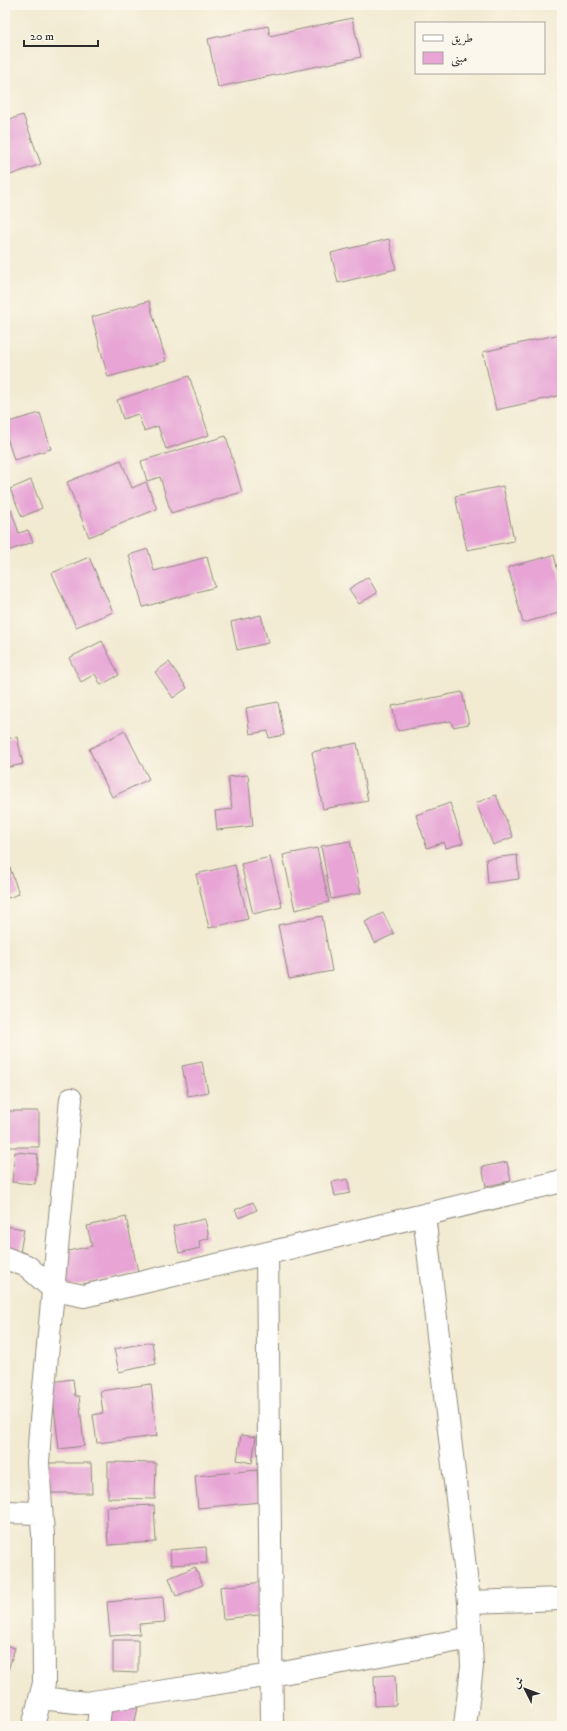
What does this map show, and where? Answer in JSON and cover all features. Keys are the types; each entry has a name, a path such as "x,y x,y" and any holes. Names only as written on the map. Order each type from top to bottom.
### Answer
{"street":[{"path":"33,1726 44,1683 43,1535 40,1513 38,1463 71,1099"},
{"path":"5,1258 27,1266 54,1290 84,1296 562,1181"},
{"path":"424,1215 469,1602 472,1666 465,1726"},
{"path":"267,1253 272,1726"},
{"path":"5,1512 40,1513"},
{"path":"469,1602 562,1599"},
{"path":"40,1698 86,1703 101,1701 272,1675 471,1638"},
{"path":"98,1726 101,1701"}],"building":[{"path":"352,18 361,57 218,87 208,39 268,26 270,36"},
{"path":"23,115 41,164 5,177 5,121"},
{"path":"389,239 396,269 338,283 331,253"},
{"path":"149,301 166,361 108,377 92,317"},
{"path":"560,334 562,344 562,395 496,410 483,352"},
{"path":"189,376 209,435 166,449 158,426 144,431 138,414 123,419 117,400"},
{"path":"40,413 51,449 14,460 5,431 5,423"},
{"path":"226,436 242,492 171,513 160,477 147,481 141,461"},
{"path":"121,460 132,488 146,482 157,509 89,537 67,482"},
{"path":"31,480 42,508 22,517 10,489"},
{"path":"503,486 514,541 467,550 455,496"},
{"path":"11,510 19,533 28,530 33,542 5,552 5,512"},
{"path":"148,549 154,571 207,557 215,587 143,607 129,555"},
{"path":"554,555 562,588 562,612 523,623 508,567"},
{"path":"89,557 113,612 76,627 52,573"},
{"path":"368,577 377,593 359,604 349,589"},
{"path":"261,615 268,643 237,650 231,622"},
{"path":"102,641 119,675 101,685 95,674 81,682 69,658"},
{"path":"169,662 187,688 173,698 155,672"},
{"path":"462,692 469,724 453,727 451,721 398,731 392,706"},
{"path":"278,702 284,735 269,738 268,731 250,734 246,708"},
{"path":"125,731 149,779 112,797 89,749"},
{"path":"17,737 23,764 5,768 5,739"},
{"path":"357,743 368,801 323,809 312,752"},
{"path":"248,775 253,826 217,830 215,811 232,809 228,777"},
{"path":"496,795 513,837 493,845 476,803"},
{"path":"450,803 463,843 446,848 444,842 427,848 416,815"},
{"path":"350,841 361,893 331,899 321,846"},
{"path":"317,848 329,902 295,910 283,855"},
{"path":"517,855 519,879 488,883 486,859"},
{"path":"270,857 282,907 253,914 241,864"},
{"path":"235,865 248,919 209,928 196,874"},
{"path":"10,868 19,894 5,899 5,870"},
{"path":"383,913 394,934 375,943 365,922"},
{"path":"322,916 332,971 289,979 278,925"},
{"path":"202,1062 208,1092 188,1096 182,1066"},
{"path":"5,1111 39,1111 39,1147 5,1147"},
{"path":"15,1152 38,1154 35,1184 12,1182"},
{"path":"507,1162 511,1181 486,1186 482,1167"},
{"path":"348,1179 350,1193 335,1196 332,1182"},
{"path":"253,1202 257,1210 239,1218 235,1210"},
{"path":"126,1217 138,1272 66,1288 58,1253 92,1246 87,1226"},
{"path":"205,1219 209,1238 199,1241 200,1248 179,1253 173,1226"},
{"path":"5,1226 24,1229 20,1253 5,1251"},
{"path":"152,1342 156,1364 119,1372 114,1349"},
{"path":"73,1379 75,1396 79,1396 84,1446 59,1449 51,1382"},
{"path":"151,1384 157,1436 97,1443 93,1415 103,1413 100,1391"},
{"path":"241,1435 256,1437 252,1463 237,1460"},
{"path":"108,1462 156,1463 155,1499 108,1498"},
{"path":"48,1463 91,1463 92,1493 48,1493"},
{"path":"257,1470 260,1502 198,1508 195,1476"},
{"path":"154,1505 156,1542 108,1545 106,1507"},
{"path":"206,1547 207,1563 171,1565 170,1550"},
{"path":"195,1567 203,1585 176,1596 169,1578"},
{"path":"263,1582 266,1614 223,1619 220,1587"},
{"path":"163,1597 165,1622 139,1624 140,1634 110,1636 107,1602"},
{"path":"113,1640 138,1640 138,1673 113,1672"},
{"path":"5,1645 15,1648 5,1680"},
{"path":"395,1675 396,1705 375,1706 374,1676"},
{"path":"113,1702 138,1707 134,1726 108,1726"}]}
